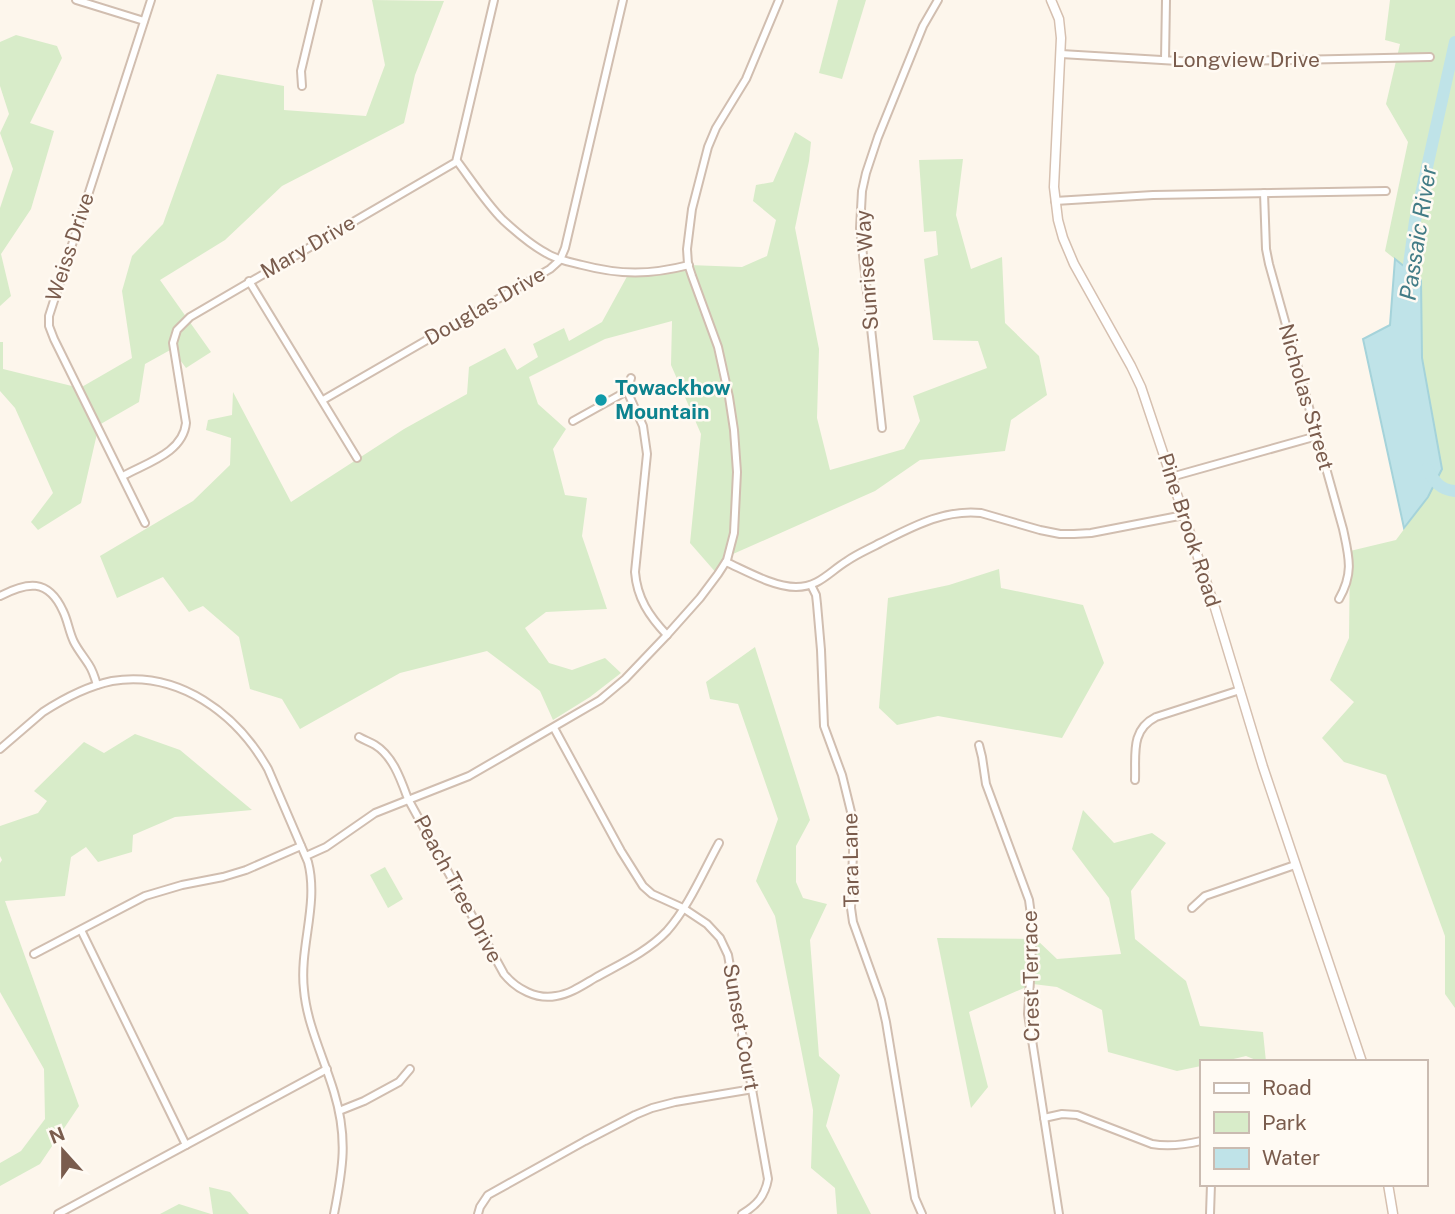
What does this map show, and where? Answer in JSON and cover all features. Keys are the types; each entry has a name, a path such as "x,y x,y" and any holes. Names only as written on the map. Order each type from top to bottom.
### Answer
{"street":[{"path":"76,0 144,21"},
{"name":"Weiss Drive","path":"145,523 54,339 49,326 49,316 150,0"},
{"path":"302,86 301,71 318,0"},
{"path":"494,0 457,161 504,221 546,253 560,260 601,270 640,274 689,265"},
{"name":"Douglas Drive","path":"323,400 550,269 560,260 623,0"},
{"path":"306,856 326,847 375,813 470,776 590,707 614,689 667,635 701,598 726,562 736,514 734,429 721,358 689,265 687,249 692,209 708,147 716,128 746,79 779,0"},
{"name":"Sunrise Way","path":"882,428 860,228 862,191 881,127 923,26 938,0"},
{"name":"Pine Brook Road","path":"1051,0 1059,19 1061,54 1056,133 1055,201 1058,220 1068,251 1141,387 1255,742 1361,1060"},
{"path":"1165,60 1166,0"},
{"name":"Longview Drive","path":"1061,54 1195,62 1430,57"},
{"name":"Mary Drive","path":"122,476 174,447 185,432 186,423 173,343 177,330 190,317 457,161"},
{"path":"1055,201 1153,195 1386,191"},
{"name":"Nicholas Street","path":"1264,193 1269,264 1343,528 1349,559 1346,587 1339,600"},
{"path":"249,281 358,458"},
{"path":"631,378 627,391 643,426 647,454 636,581 640,599 667,635"},
{"path":"573,421 627,391"},
{"path":"1171,477 1317,436"},
{"path":"726,562 780,585 798,587 824,579 847,561 913,526 953,513 981,513 1060,534 1091,533 1184,515"},
{"path":"0,596 29,585 43,588 50,593 62,608 75,645 91,667 97,685"},
{"name":"Tara Lane","path":"811,585 817,604 824,726 842,775 854,824 850,908 881,1000 915,1198 922,1214"},
{"path":"0,749 43,712 97,685 125,680 153,681 197,696 221,711 261,757 312,874 313,892 303,986 308,1014 339,1111 343,1162 334,1214"},
{"path":"1135,780 1136,741 1148,721 1240,690"},
{"name":"Sunset Court","path":"554,728 643,886 652,894 683,908 701,920 714,931 728,955 767,1183 760,1200 742,1214"},
{"name":"Peach Tree Drive","path":"359,737 383,751 504,974 514,984 530,993 555,997 643,951 666,932 683,908 719,843"},
{"name":"Crest Terrace","path":"979,745 986,784 1029,900 1033,930 1028,1014 1059,1214"},
{"path":"34,954 145,896 234,873 301,846"},
{"path":"1192,908 1205,896 1295,864"},
{"path":"81,930 186,1145"},
{"path":"62,1213 327,1069"},
{"path":"339,1111 365,1101 399,1082 410,1069"},
{"path":"478,1214 488,1195 635,1115 675,1102 753,1089"},
{"path":"1044,1118 1062,1114 1077,1115 1152,1144 1185,1145 1200,1141"},
{"path":"1210,1214 1211,1186"},
{"path":"1388,1186 1393,1214"}],"green space":[{"path":"372,0 444,1 415,75 404,123 282,186 225,240 160,280 211,352 186,368 172,349 145,364 139,402 99,425 81,503 38,530 31,522 53,493 15,408 0,391 0,342 3,342 3,369 80,388 132,358 122,291 132,256 163,224 217,74 284,86 284,110 366,116 385,65"},
{"path":"838,0 866,0 842,79 819,73"},
{"path":"1390,0 1455,0 1455,1008 1445,994 1445,936 1386,775 1344,762 1322,738 1354,702 1330,680 1349,638 1350,551 1396,540 1428,497 1442,469 1422,358 1421,280 1385,251 1408,142 1386,104 1400,44 1385,40"},
{"path":"16,35 57,46 62,58 30,123 54,131 31,209 1,254 11,296 0,306 0,208 13,169 0,133 9,114 0,86 0,42"},
{"path":"795,132 811,142 795,228 819,349 817,418 830,470 904,449 920,421 913,396 987,368 978,341 933,340 924,259 938,255 936,231 924,232 919,160 963,159 956,215 971,269 1002,257 1005,323 1039,356 1047,395 1011,420 1005,451 920,460 875,491 733,554 718,575 690,543 701,434 671,365 672,321 605,339 529,377 538,404 566,429 553,449 565,495 587,498 582,536 607,609 546,612 525,628 549,663 572,670 605,658 621,673 590,697 553,720 540,691 487,651 400,673 300,729 282,699 250,689 239,637 203,606 189,612 163,577 117,598 100,556 193,501 230,465 231,438 206,430 208,420 232,415 233,392 291,502 404,429 467,394 469,367 505,348 517,370 538,357 533,344 564,328 569,341 602,322 630,271 689,265 742,267 767,256 776,220 753,201 756,185 773,182"},
{"path":"999,569 1001,588 1083,605 1104,663 1062,738 938,716 897,725 879,708 888,598 949,585"},
{"path":"755,647 810,820 796,846 796,882 803,898 827,904 810,940 819,1056 840,1075 826,1126 871,1214 837,1214 835,1188 811,1168 813,1110 775,916 756,881 778,819 738,704 710,699 706,682"},
{"path":"135,734 180,750 252,810 175,817 133,835 132,852 98,862 86,847 71,857 65,896 5,901 79,1106 40,1164 0,1186 0,1163 21,1151 45,1119 44,1069 0,992 0,826 38,813 47,801 34,791 84,742 104,753"},
{"path":"1083,810 1114,843 1152,833 1166,843 1131,891 1135,939 1186,981 1200,1026 1263,1032 1266,1060 1246,1056 1229,1060 1200,1060 1200,1066 1177,1071 1108,1052 1102,1010 1057,987 1033,984 969,1012 988,1087 971,1108 937,938 1036,939 1057,959 1121,954 1109,898 1072,849"},
{"path":"385,867 403,899 388,908 370,875"},
{"path":"209,1187 230,1192 249,1214 213,1214"},
{"path":"179,1204 211,1214 160,1214"}],"water":[{"path":"1395,259 1421,280 1422,358 1442,469 1428,497 1404,528 1363,339 1390,325"}],"waterway":[{"name":"Passaic River","path":"1406,286 1415,221 1455,42"},
{"name":"Passaic River","path":"1427,469 1438,484 1455,491"}],"place":[{"name":"Towackhow Mountain","path":"601,400"}]}
